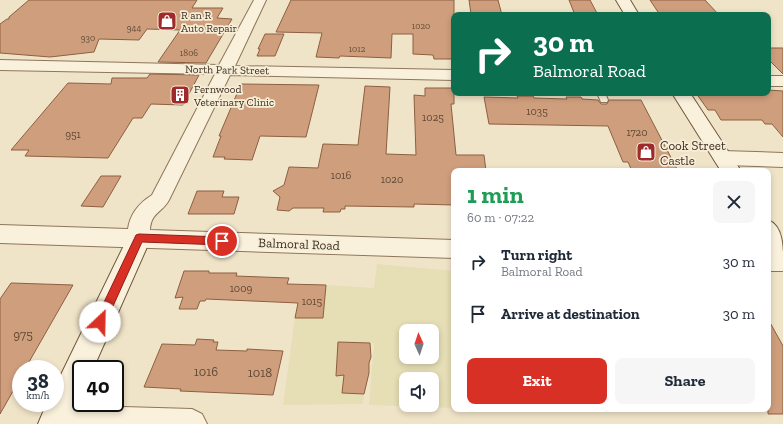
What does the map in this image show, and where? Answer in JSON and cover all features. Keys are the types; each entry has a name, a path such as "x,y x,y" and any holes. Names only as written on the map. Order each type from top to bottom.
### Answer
{"main road":[{"path":"623,0 630,12"},
{"path":"684,96 727,165"},
{"path":"771,234 783,253"},
{"path":"54,422 139,238"}],"street":[{"path":"139,238 138,227 140,222 148,207 159,200 259,0"},
{"name":"North Park Street","path":"0,65 451,75"},
{"path":"771,81 783,81"},
{"path":"727,165 783,160"},
{"name":"Balmoral Road","path":"0,234 451,249"},
{"path":"771,261 783,261"},
{"path":"54,422 192,424"}],"shaded area":[{"path":"377,264 451,271 451,408 439,407 439,372 399,372 399,406 369,405 374,343 339,342 336,376 344,375 342,393 364,394 363,404 283,405 295,318 323,317 326,285 374,288"}],"building":[{"path":"29,0 197,0 192,8 223,8 217,18 232,19 206,63 158,62 180,30 147,29 139,40 99,39 94,52 50,57 0,53 0,24 9,19 9,17"},
{"path":"291,0 454,0 454,12 451,12 451,59 434,59 433,55 413,54 413,34 392,34 391,58 340,56 339,58 316,57 322,33 276,32"},
{"path":"469,0 498,0 501,12 471,12"},
{"path":"569,0 590,0 596,12 574,12"},
{"path":"650,0 705,0 716,12 658,12"},
{"path":"265,34 284,34 275,56 257,56 260,49 258,49"},
{"path":"771,48 783,48 783,74 771,62"},
{"path":"150,74 199,75 183,105 151,104 142,118 133,118 108,158 25,156 29,150 11,150 68,83 111,84 112,78 147,78"},
{"path":"241,84 319,85 306,137 260,136 252,160 213,157 221,136 219,136"},
{"path":"365,86 390,87 386,154 416,155 414,95 425,96 425,88 451,88 451,96 454,96 454,104 451,104 456,155 484,155 486,168 451,168 451,205 414,204 414,207 345,206 345,209 341,209 340,212 323,212 324,208 293,208 289,211 277,210 280,197 273,191 284,185 289,167 318,168 323,144 358,145"},
{"path":"771,90 783,91 783,137 772,124 765,124 762,120 721,120 715,110 708,110 698,96 771,96"},
{"path":"517,96 567,99 566,97 581,97 582,99 598,100 601,104 607,104 609,100 641,100 676,168 631,168 628,162 623,162 608,126 489,124 484,97 518,98"},
{"path":"101,176 121,176 103,207 81,206"},
{"path":"197,191 224,191 222,197 239,197 234,214 188,214"},
{"path":"184,271 209,271 209,273 237,273 236,276 289,278 287,284 326,285 323,318 295,318 298,303 206,299 205,301 200,301 197,309 179,309 183,297 175,298"},
{"path":"11,283 73,285 30,360 12,360 12,393 0,414 0,299"},
{"path":"771,324 783,346 783,414 768,414 768,412 771,412"},
{"path":"197,339 214,340 213,342 218,342 216,350 247,351 247,349 283,351 273,395 180,391 181,389 144,387 162,344 195,345"},
{"path":"338,342 370,343 371,357 364,394 342,393 344,375 336,376"}],"place":[{"name":"R an R Auto Repair","path":"167,21"},
{"name":"Fernwood Veterinary Clinic","path":"180,95"},
{"name":"Cook Street Castle","path":"646,152"}],"route":[{"path":"100,322 139,238 222,241"}]}
